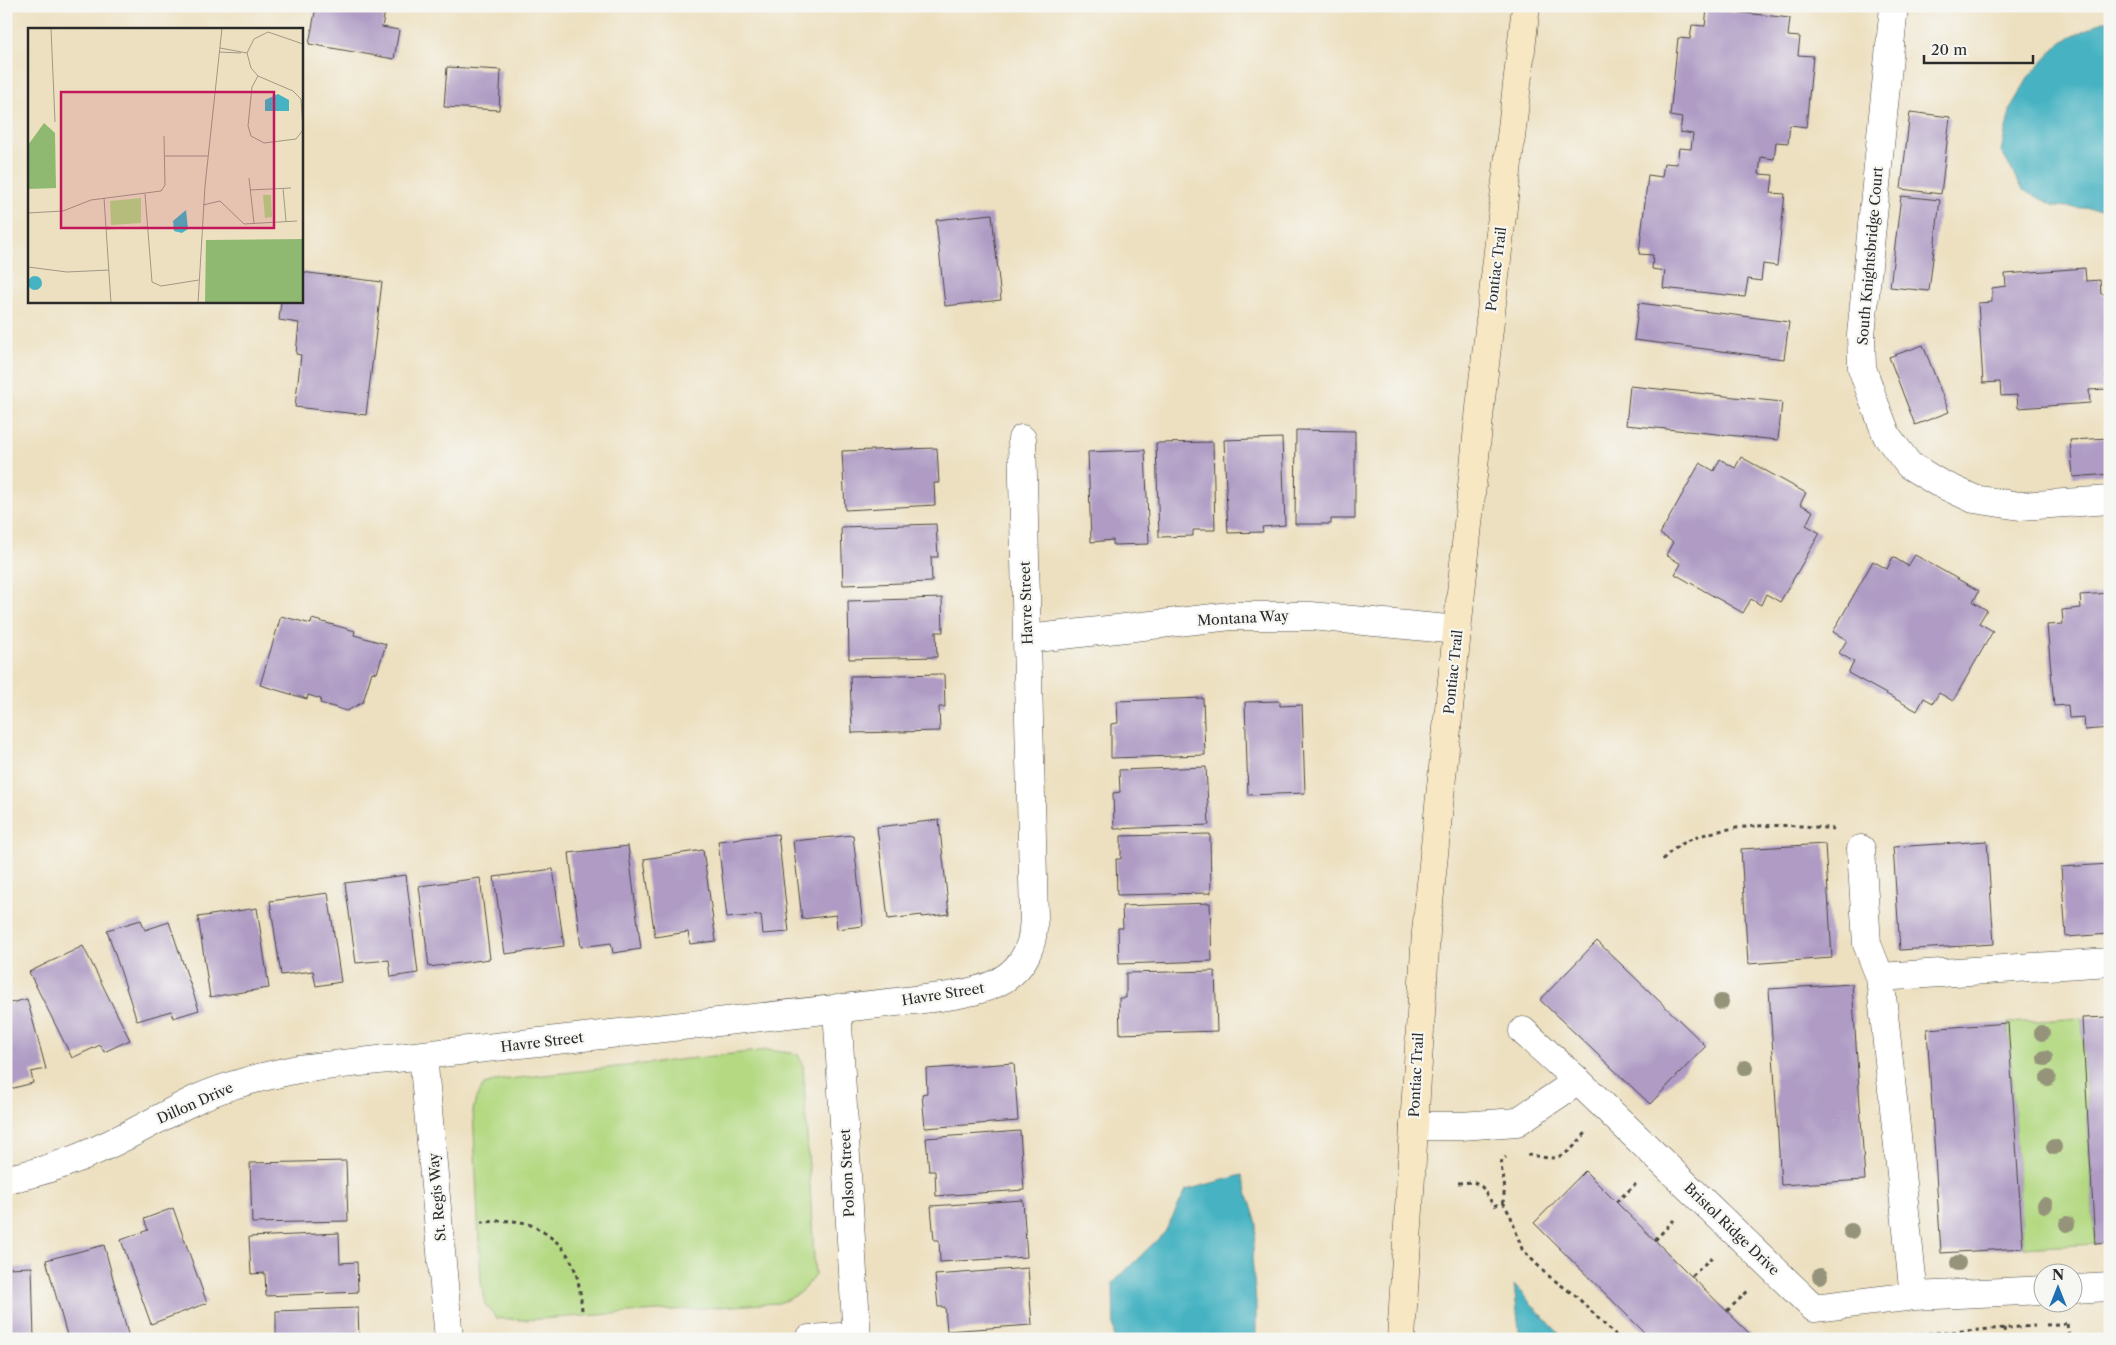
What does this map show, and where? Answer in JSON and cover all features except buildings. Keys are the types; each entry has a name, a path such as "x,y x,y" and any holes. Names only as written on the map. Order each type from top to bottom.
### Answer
{"main road":[{"name":"Pontiac Trail","path":"1401,1339 1426,932 1480,408 1526,6"}],"street":[{"name":"South Knightsbridge Court","path":"1894,6 1860,335 1862,368 1887,436 1909,465 1937,482 1974,499 2020,506 2110,500"},
{"name":"Havre Street","path":"423,1055 976,992 994,986 1019,966 1027,954 1031,943 1034,918 1022,439"},
{"name":"Montana Way","path":"1028,639 1231,616 1263,615 1311,616 1458,630"},
{"path":"1861,849 1867,944 1880,977 1914,1296"},
{"path":"1880,977 2110,962"},
{"name":"Polson Street","path":"837,1008 857,1337"},
{"name":"Bristol Ridge Drive","path":"1523,1031 1578,1081 1814,1308 1914,1296 2034,1290"},
{"name":"Dillon Drive","path":"6,1179 47,1168 87,1153 127,1136 200,1097 236,1084 298,1069 423,1055"},
{"name":"St. Regis Way","path":"423,1055 449,1339"},
{"path":"1414,1126 1461,1126 1518,1122 1578,1081"},
{"path":"2084,1288 2110,1287"},
{"path":"810,1339 857,1337"}],"path":[{"path":"1663,860 1670,850 1693,839 1727,829 1808,826 1837,829"},
{"path":"1524,1155 1558,1157 1568,1152 1587,1133"},
{"path":"1510,1155 1502,1160 1500,1168 1504,1184 1503,1202 1511,1217 1522,1249 1546,1274 1577,1297 1619,1339"},
{"path":"1458,1183 1474,1182 1482,1187 1494,1206 1503,1202"},
{"path":"1616,1202 1636,1184"},
{"path":"1655,1240 1674,1220"},
{"path":"481,1222 518,1221 529,1224 560,1245 570,1258 576,1271 582,1310"},
{"path":"1692,1276 1712,1257"},
{"path":"1727,1311 1748,1291"},
{"path":"1858,1338 1884,1338 2076,1323"},
{"path":"2067,1324 2069,1339"},
{"path":"2004,1328 2004,1339"},
{"path":"1947,1332 1948,1339"}],"green space":[{"path":"2082,1018 2095,1244 2023,1248 2008,1023"},
{"path":"767,1050 798,1054 803,1066 815,1275 803,1289 790,1299 778,1303 524,1320 496,1318 485,1304 481,1283 473,1111 476,1098 484,1085 500,1080"}],"water":[{"path":"2103,21 2110,21 2110,210 2055,206 2023,190 2001,151 2011,107 2030,75 2060,43"},
{"path":"1242,1175 1257,1224 1252,1257 1256,1303 1256,1339 1114,1339 1113,1283 1165,1232 1186,1190"},
{"path":"1514,1285 1564,1339 1520,1339"}]}
